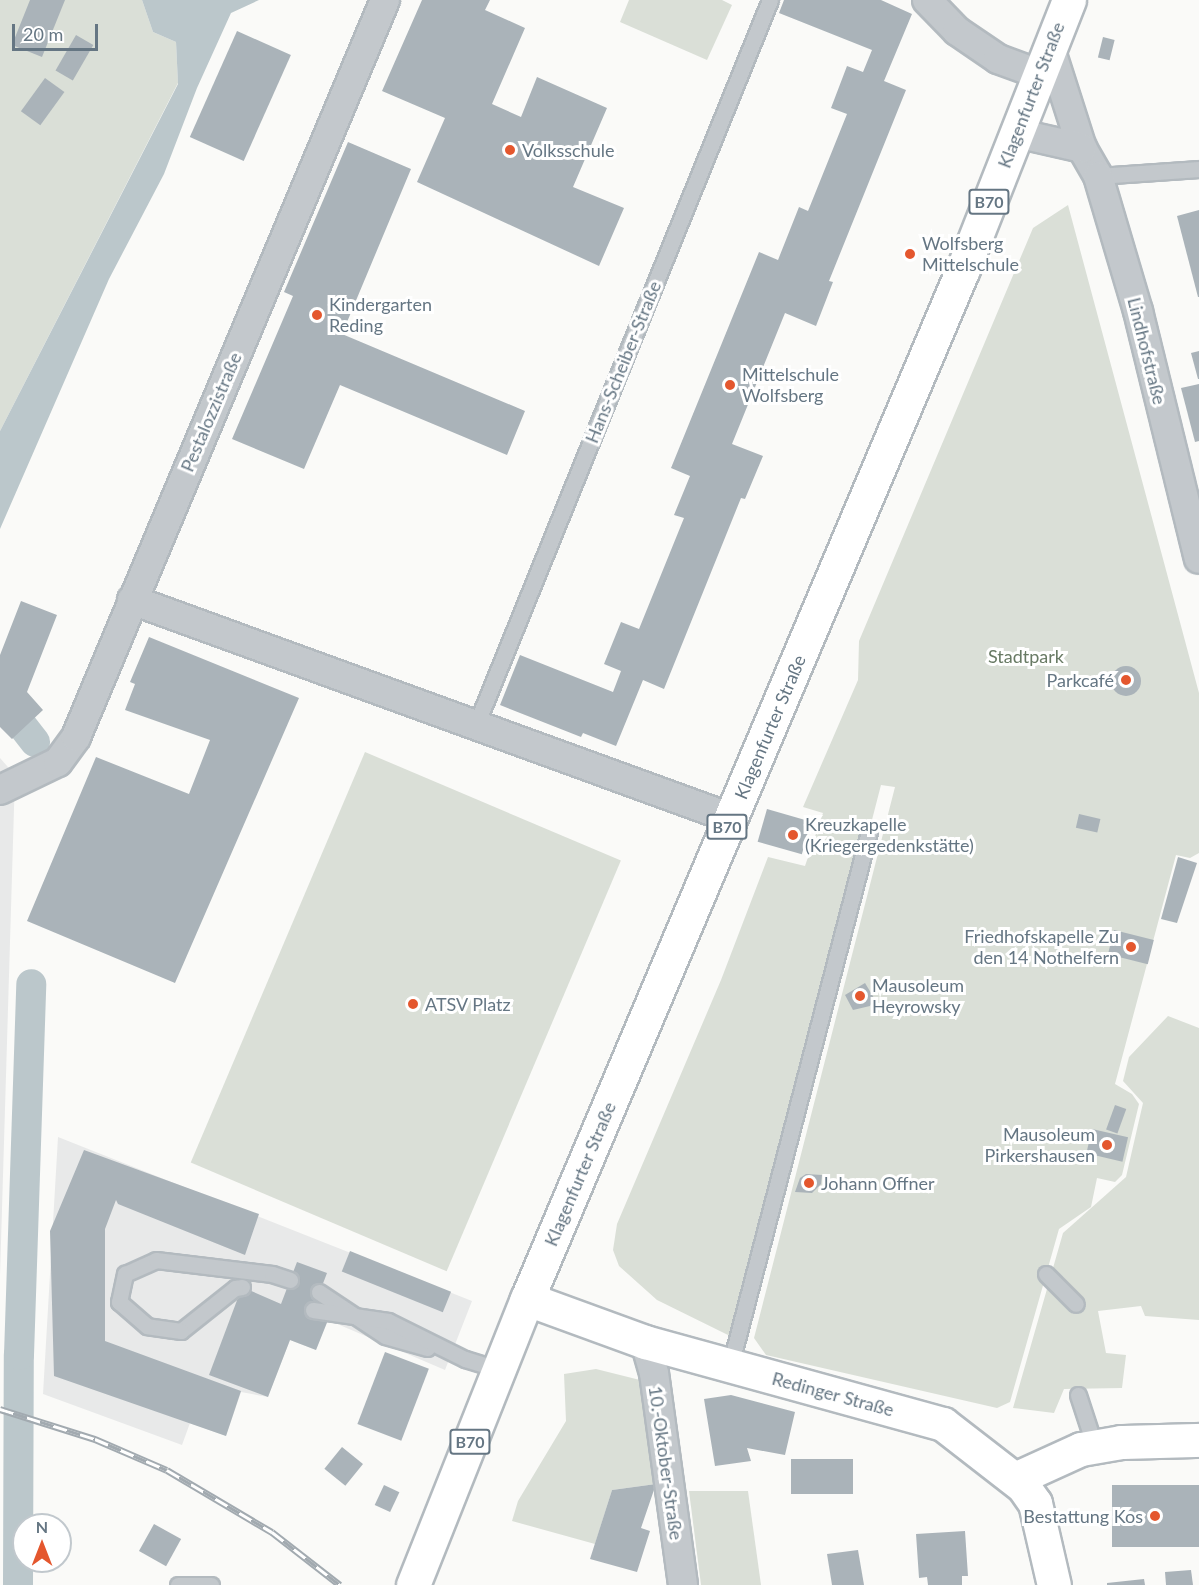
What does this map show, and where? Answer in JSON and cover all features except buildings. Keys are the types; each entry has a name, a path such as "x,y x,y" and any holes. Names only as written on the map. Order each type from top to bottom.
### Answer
{"main road":[{"name":"Klagenfurter Straße","path":"413,1585 527,1299 963,269 1069,0"},
{"name":"Redinger Straße","path":"527,1299 645,1342 943,1424 1017,1478 1035,1503 1054,1585"},
{"path":"1017,1478 1081,1449 1199,1440"}],"street":[{"name":"Pestalozzistraße","path":"0,790 58,762 67,754 384,0"},
{"path":"927,0 957,31 998,59 1044,61"},
{"name":"Lindhofstraße","path":"1044,61 1082,148 1098,176 1143,330 1199,559"},
{"path":"1016,133 1082,148"},
{"path":"132,600 731,818"},
{"name":"10.-Oktober-Straße","path":"645,1342 654,1373 683,1585"}],"lane":[{"name":"Hans-Scheiber-Straße","path":"476,725 770,0"},
{"path":"1098,176 1199,169"},
{"path":"730,1366 869,832"},
{"path":"242,1287 235,1288 181,1331 147,1326 119,1302 124,1274 156,1260 272,1274 290,1280"},
{"path":"1046,1274 1076,1304"},
{"path":"320,1292 357,1316"},
{"path":"313,1310 388,1321 465,1359 500,1370"},
{"path":"1078,1395 1095,1447"},
{"path":"178,1585 211,1585"}],"shaded area":[{"path":"142,0 259,0 231,13 197,88 164,174 109,279 0,529 0,431 178,84 176,42 153,32"},
{"path":"0,758 15,775 0,1276"},
{"path":"58,1137 472,1301 445,1370 328,1320 316,1350 290,1340 268,1397 241,1392 226,1436 190,1423 182,1445 43,1394"}],"green space":[{"path":"0,0 142,0 153,32 176,42 178,83 0,431"},
{"path":"629,0 722,0 732,5 707,60 620,22"},
{"name":"Stadtpark","path":"1068,205 1199,693 1199,853 1190,858 1176,855 1115,1084 1132,1094 1139,1104 1122,1175 1115,1182 1097,1178 1091,1207 1059,1229 1010,1402 997,1408 766,1355 754,1338 895,787 881,785 739,1335 728,1335 657,1300 619,1266 613,1250 617,1224 721,980 768,857 805,866 823,813 803,807 858,680 859,641 1033,228"},
{"path":"365,752 621,861 447,1271 191,1163"},
{"path":"1168,1016 1199,1028 1199,1320 1145,1316 1141,1306 1098,1311 1106,1353 1126,1355 1122,1388 1064,1389 1054,1413 1013,1408 1063,1233 1126,1177 1143,1103 1123,1081 1129,1057"},
{"path":"596,1369 640,1380 647,1407 656,1484 612,1490 595,1544 512,1521 518,1501 566,1421 564,1374"},
{"path":"689,1491 748,1491 761,1585 701,1585"}],"waterway":[{"path":"0,697 35,742"},
{"path":"18,1585 19,1355 31,984"}],"railway":[{"path":"0,1409 95,1439 167,1470 272,1532 340,1585"}],"place":[{"name":"Volksschule","path":"510,150"},
{"name":"Wolfsberg Mittelschule","path":"910,254"},
{"name":"Kindergarten Reding","path":"317,315"},
{"name":"Mittelschule Wolfsberg","path":"730,385"},
{"name":"Parkcafé","path":"1126,680"},
{"name":"Kreuzkapelle (Kriegergedenkstätte)","path":"793,835"},
{"name":"Friedhofskapelle Zu den 14 Nothelfern","path":"1131,947"},
{"name":"Mausoleum Heyrowsky","path":"860,996"},
{"name":"ATSV Platz","path":"413,1004"},
{"name":"Mausoleum Pirkershausen","path":"1107,1145"},
{"name":"Johann Offner","path":"809,1183"},
{"name":"Bestattung Kos","path":"1155,1516"}]}
